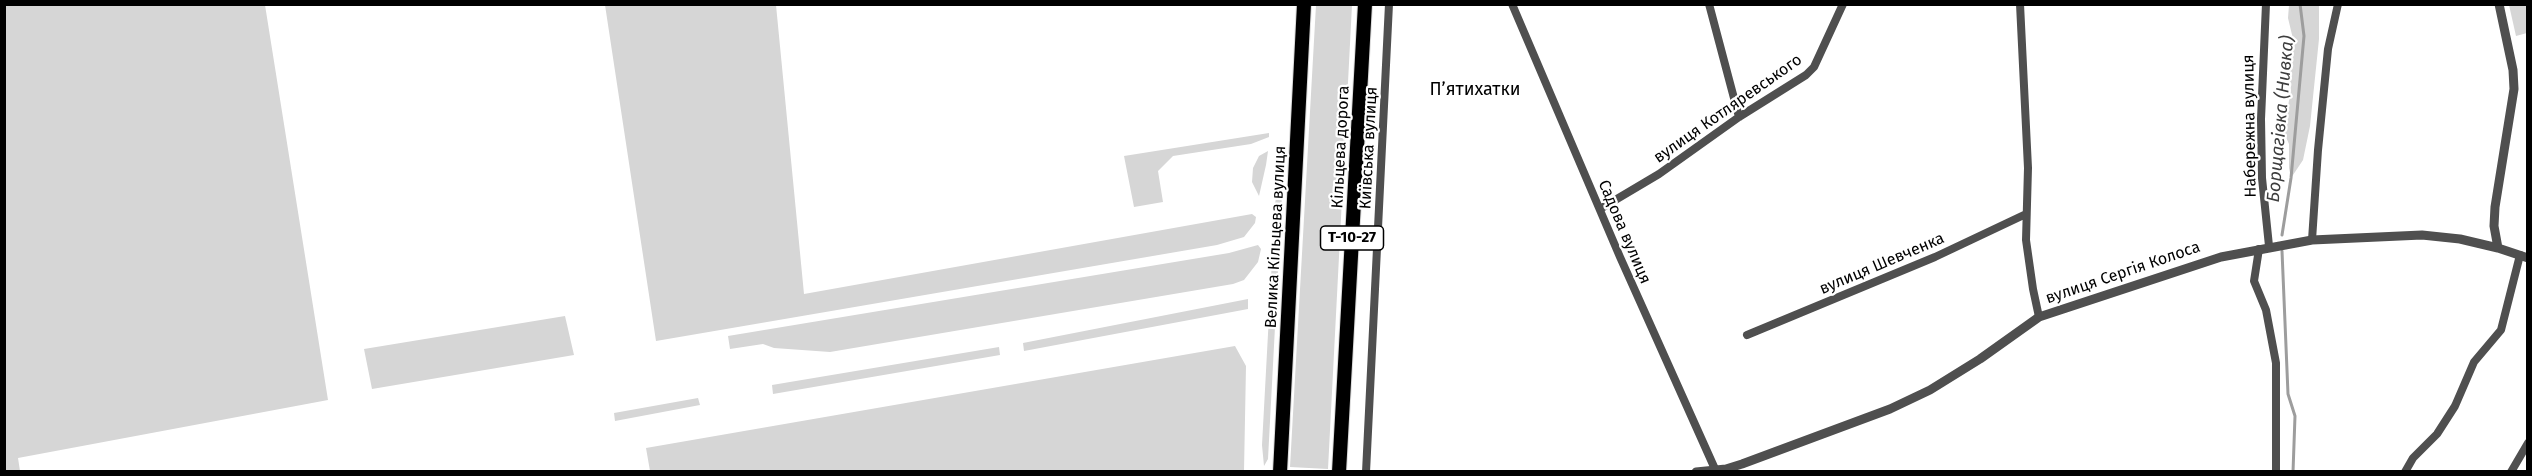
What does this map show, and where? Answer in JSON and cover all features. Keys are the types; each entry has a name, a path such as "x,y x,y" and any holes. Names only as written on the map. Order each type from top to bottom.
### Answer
{"highway":[{"name":"Велика Кільцева вулиця","path":"1280,471 1304,4"},
{"name":"Кільцева дорога","path":"1339,471 1365,4"}],"street":[{"name":"Київська вулиця","path":"1366,471 1389,4"},
{"name":"Садова вулиця","path":"1512,4 1715,469"},
{"path":"1709,4 1739,117"},
{"name":"вулиця Котляревського","path":"1600,209 1659,174 1739,117 1806,75 1814,67 1843,4"},
{"path":"2020,4 2028,157 2026,240 2032,289 2039,317"},
{"name":"Набережна вулиця","path":"2266,4 2260,119 2262,178 2269,246"},
{"path":"2312,240 2328,49 2338,4"},
{"path":"2498,248 2494,226 2495,207 2514,89 2513,70 2499,4"},
{"name":"вулиця Шевченка","path":"1747,335 1935,257 2026,214"},
{"name":"вулиця Сергія Колоса","path":"1696,471 1726,470 1915,399 1980,359 2039,317 2221,257 2269,246 2312,240 2422,235 2460,239 2524,257 2501,330 2474,362 2455,406 2437,434 2413,458 2405,471"},
{"path":"2259,249 2254,281 2266,310 2276,363 2276,471"},
{"path":"2511,471 2528,443"}],"shaded area":[{"path":"4,5 265,5 328,400 18,458 20,471 5,471"},
{"path":"605,5 776,5 804,294 1252,214 1256,217 1255,223 1244,237 1217,245 656,341"},
{"path":"1316,5 1352,5 1328,469 1290,467"},
{"path":"2289,5 2319,5 2319,39 2310,126 2303,160 2291,178 2289,144 2282,115 2288,106 2291,90 2288,63 2293,39 2288,18"},
{"path":"2509,5 2527,5 2527,33 2516,36"},
{"path":"1269,133 1269,137 1251,144 1173,156 1158,171 1163,202 1134,207 1124,156"},
{"path":"1268,151 1259,196 1252,182 1253,168 1259,156"},
{"path":"1284,157 1268,459 1264,466 1262,445 1275,204"},
{"path":"1258,245 1261,249 1258,262 1244,280 1233,284 830,352 774,348 763,344 730,349 728,336 1229,253"},
{"path":"1248,299 1248,309 1024,351 1023,343"},
{"path":"565,316 574,355 372,389 364,349"},
{"path":"1235,346 1246,366 1244,471 650,471 646,448"},
{"path":"999,347 1000,355 773,394 772,385"},
{"path":"698,398 700,405 615,421 614,413"}],"waterway":[{"name":"Борщагівка (Нивка)","path":"2282,235 2291,178 2304,36 2300,4"},
{"name":"Борщагівка (Нивка)","path":"2282,251 2288,394 2295,416 2293,472"}],"district":[{"name":"Пʼятихатки","path":"1475,90"}]}
